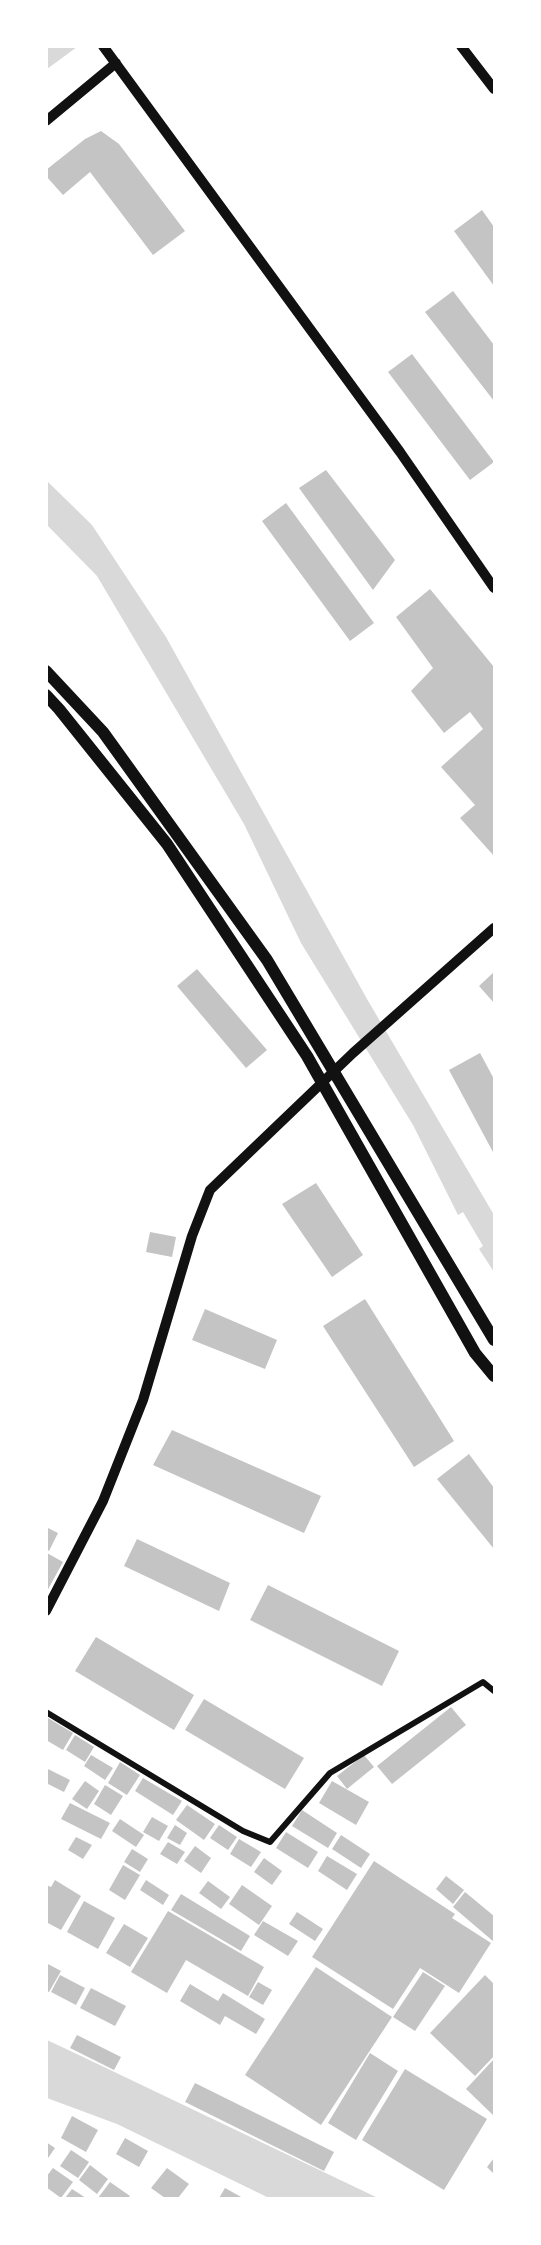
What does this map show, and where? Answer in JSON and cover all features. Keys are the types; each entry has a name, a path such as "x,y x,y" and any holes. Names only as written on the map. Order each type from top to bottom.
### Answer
{"main road":[{"path":"46,671 103,732 267,960 495,1340"},
{"path":"46,695 167,844 323,1082 475,1353 495,1376"}],"street":[{"path":"461,46 495,89"},
{"path":"109,48 116,63 400,452 495,588"},
{"path":"46,121 116,63"},
{"path":"46,1611 103,1501 143,1400 192,1236 210,1190 353,1053 495,928"},
{"path":"46,1712 243,1832 270,1842 330,1773 483,1682 495,1691"}],"shaded area":[{"path":"47,46 77,46 77,47 47,69"},
{"path":"46,480 92,525 166,637 367,999 494,1215 494,1272 479,1249 483,1246 463,1212 458,1215 413,1125 301,943 244,824 97,576 47,525"},
{"path":"47,2040 378,2198 269,2198 117,2124 47,2098"}],"building":[{"path":"101,131 119,144 185,231 153,255 90,172 63,195 46,176 46,170 85,139"},
{"path":"482,210 494,227 494,286 454,231"},
{"path":"453,291 494,345 494,401 425,312"},
{"path":"412,354 494,462 470,480 388,372"},
{"path":"326,470 395,560 373,590 299,488"},
{"path":"286,503 374,623 350,641 262,521"},
{"path":"430,589 494,667 494,856 460,818 475,805 441,767 483,729 470,712 444,733 411,691 433,668 396,617"},
{"path":"197,969 267,1050 246,1068 177,986"},
{"path":"494,972 494,1003 479,986"},
{"path":"480,1053 494,1079 494,1154 449,1070"},
{"path":"316,1183 363,1255 332,1277 282,1204"},
{"path":"150,1232 176,1237 172,1257 146,1252"},
{"path":"365,1299 454,1441 414,1467 323,1326"},
{"path":"205,1309 277,1340 265,1369 192,1340"},
{"path":"172,1430 321,1496 304,1533 153,1465"},
{"path":"469,1454 494,1488 494,1549 437,1479"},
{"path":"46,1527 58,1533 49,1551 46,1549"},
{"path":"137,1539 230,1583 219,1611 124,1566"},
{"path":"47,1553 63,1562 46,1593 46,1555"},
{"path":"268,1585 399,1651 382,1686 250,1620"},
{"path":"96,1637 194,1695 174,1730 75,1671"},
{"path":"204,1699 304,1758 285,1789 185,1730"},
{"path":"451,1707 466,1725 392,1784 377,1766"},
{"path":"48,1718 73,1733 63,1750 46,1740"},
{"path":"75,1735 94,1747 85,1762 66,1750"},
{"path":"91,1755 113,1768 105,1780 84,1766"},
{"path":"364,1755 374,1767 347,1789 337,1776"},
{"path":"120,1762 140,1775 127,1795 108,1783"},
{"path":"46,1768 70,1780 64,1792 46,1783"},
{"path":"143,1778 182,1801 173,1815 135,1791"},
{"path":"85,1781 99,1791 87,1809 72,1799"},
{"path":"332,1781 369,1802 356,1825 319,1803"},
{"path":"105,1785 123,1796 111,1815 94,1804"},
{"path":"70,1803 110,1823 101,1839 61,1819"},
{"path":"187,1805 215,1824 204,1840 176,1820"},
{"path":"302,1810 337,1833 328,1848 292,1826"},
{"path":"152,1817 168,1826 159,1841 143,1832"},
{"path":"120,1819 144,1835 136,1847 112,1831"},
{"path":"175,1825 187,1833 180,1845 167,1838"},
{"path":"219,1825 237,1837 228,1850 210,1838"},
{"path":"286,1832 318,1852 308,1868 276,1848"},
{"path":"341,1835 370,1854 361,1868 332,1849"},
{"path":"76,1837 92,1845 83,1859 68,1850"},
{"path":"239,1839 261,1852 251,1867 230,1854"},
{"path":"168,1842 185,1852 177,1864 160,1854"},
{"path":"195,1846 211,1858 201,1873 184,1861"},
{"path":"132,1849 148,1859 140,1872 124,1862"},
{"path":"327,1856 357,1874 347,1890 318,1871"},
{"path":"264,1858 282,1871 272,1885 254,1872"},
{"path":"374,1861 455,1914 452,1918 491,1943 459,1993 420,1968 393,2009 312,1957"},
{"path":"123,1865 140,1875 125,1900 109,1890"},
{"path":"446,1876 464,1890 453,1904 436,1889"},
{"path":"55,1880 81,1896 61,1930 46,1922 46,1885 51,1887"},
{"path":"146,1880 169,1895 163,1905 140,1890"},
{"path":"208,1881 230,1897 221,1909 199,1893"},
{"path":"242,1885 272,1906 259,1925 229,1904"},
{"path":"465,1892 494,1916 494,1942 453,1907"},
{"path":"181,1894 250,1936 241,1951 171,1910"},
{"path":"84,1901 115,1918 98,1949 67,1932"},
{"path":"168,1911 264,1967 248,1996 186,1960 167,1993 131,1972"},
{"path":"297,1912 323,1929 315,1941 289,1924"},
{"path":"263,1921 298,1941 288,1956 254,1935"},
{"path":"124,1924 148,1938 130,1967 106,1953"},
{"path":"46,1963 61,1971 49,1992 46,1991"},
{"path":"316,1967 392,2017 321,2125 245,2075"},
{"path":"423,1972 445,1986 415,2031 393,2017"},
{"path":"60,1975 85,1988 76,2005 51,1992"},
{"path":"485,1975 494,1984 494,2056 475,2076 430,2033"},
{"path":"258,1982 272,1990 263,2005 249,1997"},
{"path":"190,1984 218,2001 223,1993 265,2019 256,2034 225,2016 220,2025 180,2001"},
{"path":"91,1988 126,2006 115,2026 80,2008"},
{"path":"77,2035 121,2057 114,2070 70,2048"},
{"path":"370,2053 398,2071 356,2140 328,2123"},
{"path":"494,2059 494,2116 466,2089"},
{"path":"405,2069 487,2119 444,2190 362,2140"},
{"path":"195,2083 334,2152 324,2171 185,2102"},
{"path":"72,2116 98,2130 86,2152 61,2138"},
{"path":"125,2138 148,2151 139,2167 116,2154"},
{"path":"46,2142 55,2148 46,2161"},
{"path":"71,2150 89,2162 78,2178 60,2166"},
{"path":"494,2158 494,2174 487,2167"},
{"path":"90,2165 108,2179 97,2194 79,2180"},
{"path":"53,2168 73,2182 61,2198 46,2187 46,2177"},
{"path":"167,2168 189,2184 178,2198 165,2198 151,2188"},
{"path":"110,2182 130,2196 128,2198 98,2198"},
{"path":"225,2188 243,2198 219,2198"},
{"path":"72,2189 86,2198 65,2198"}]}
